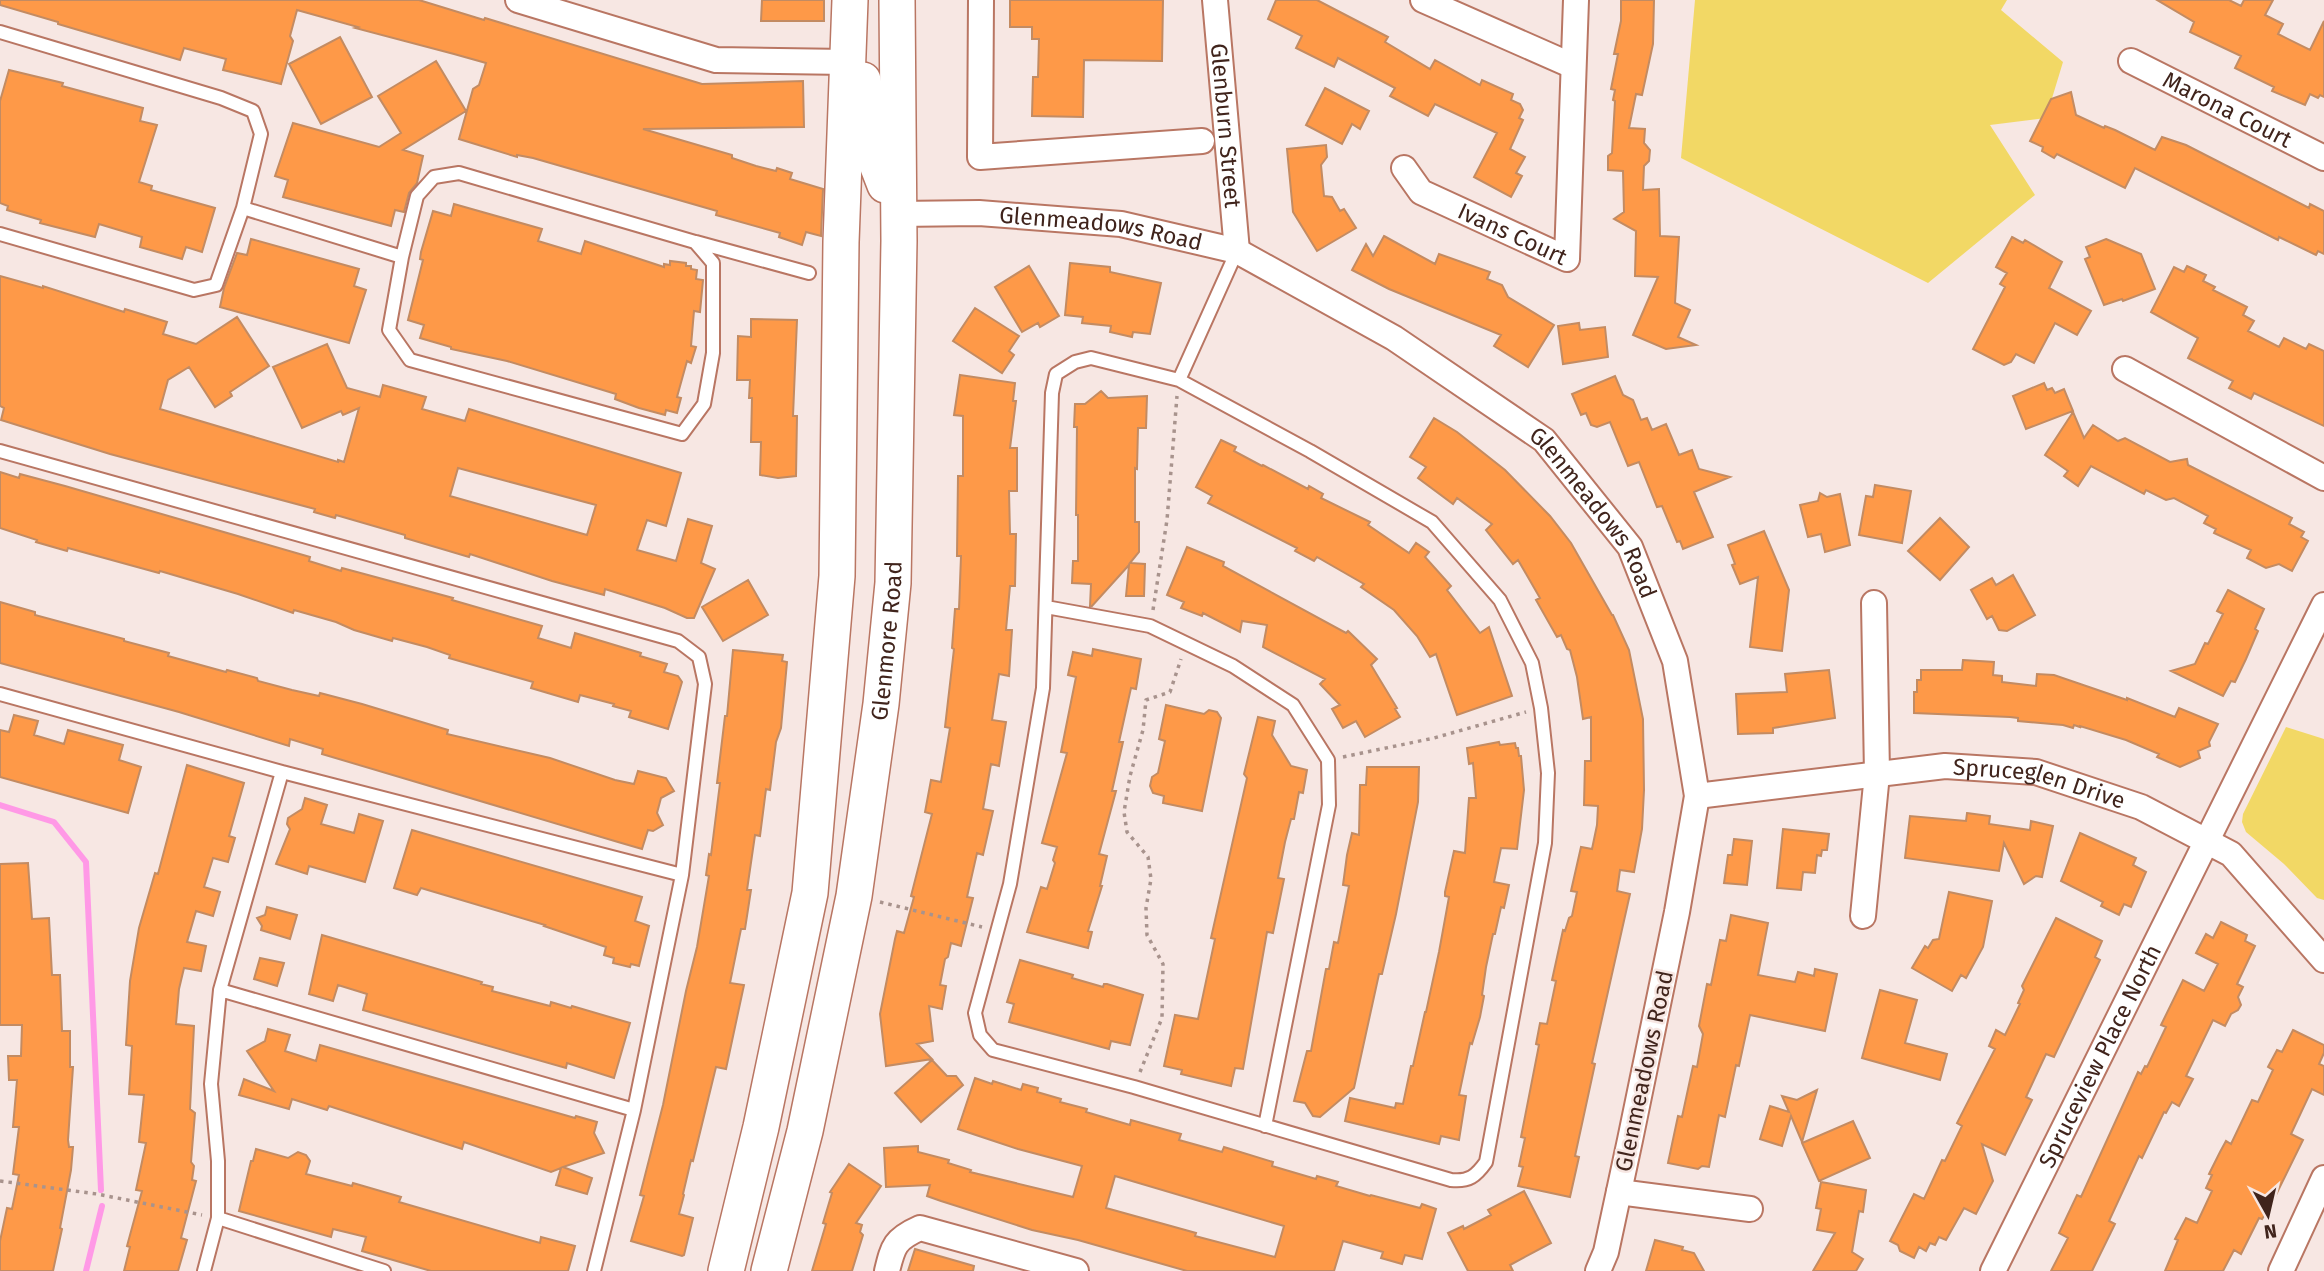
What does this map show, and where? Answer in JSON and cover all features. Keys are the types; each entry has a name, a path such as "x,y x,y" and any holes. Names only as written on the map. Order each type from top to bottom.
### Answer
{"main road":[{"path":"726,1271 761,1127 810,893 837,576 841,242 851,0"},
{"path":"851,0 865,101 878,167 897,214"},
{"name":"Glenmore Road","path":"769,1271 805,1131 854,896 881,705 892,583 899,241 898,0"}],"street":[{"path":"518,0 716,60 848,62"},
{"path":"981,0 980,157 1202,141"},
{"name":"Glenburn Street","path":"1215,0 1237,251"},
{"path":"1423,0 1573,66 1576,0"},
{"name":"Marona Court","path":"2131,61 2324,158"},
{"name":"Ivans Court","path":"1404,168 1421,192 1567,260 1573,66"},
{"name":"Glenmeadows Road","path":"897,214 979,213 1121,224 1237,251 1394,338 1544,440 1630,547 1675,661 1696,796 1677,912 1606,1252 1598,1271"},
{"path":"2124,369 2324,478"},
{"path":"1863,916 1877,774 1874,603"},
{"name":"Spruceview Place North","path":"1993,1271 2324,604"},
{"name":"Spruceglen Drive","path":"1696,796 1945,766 2036,772 2141,807 2231,854 2324,960"},
{"path":"2281,1271 2324,1178"},
{"path":"1619,1192 1750,1209"},
{"path":"887,1271 892,1249 902,1236 920,1228 1076,1271"}],"lane":[{"path":"0,32 253,110 261,134 243,208 216,285 194,290 0,234"},
{"path":"695,242 713,263 713,353 704,404 682,434 410,360 389,330 402,257 417,196 434,177 459,173 809,273"},
{"path":"243,208 402,257"},
{"path":"1179,380 1237,251"},
{"path":"1091,358 1179,380 1432,522 1500,600 1532,663 1541,708 1548,773 1545,843 1486,1162 1477,1174 1465,1182 1451,1181 1134,1087 993,1050 980,1035 975,1013 1010,884 1043,688 1052,393 1056,374 1075,362 1091,358"},
{"path":"0,451 678,641 699,657 705,684 682,875 634,1110 594,1271"},
{"path":"1046,607 1150,626 1233,666 1293,705 1328,760 1329,805 1265,1126"},
{"path":"0,694 282,772 682,875"},
{"path":"204,1271 218,1218 218,1161 211,1084 220,990 282,772"},
{"path":"220,990 634,1110"},
{"path":"218,1218 384,1271"}],"path":[{"path":"1150,626 1167,520 1179,380"},
{"path":"1134,1087 1162,1018 1163,964 1147,935 1146,908 1151,879 1148,856 1127,832 1124,811 1130,776 1143,730 1146,701 1170,692 1185,645"},
{"path":"1328,760 1433,738 1541,708"},
{"path":"854,896 998,932"},
{"path":"0,1181 97,1194 218,1218"}],"shaded area":[{"path":"1695,0 2007,0 2001,10 2063,62 2046,118 1990,125 2035,195 1928,283 1681,158"},
{"path":"2286,727 2324,739 2324,900 2317,898 2284,864 2246,832 2242,822 2243,814"}],"building":[{"path":"0,0 419,0 702,84 803,81 804,127 643,129 732,155 732,158 756,166 792,173 790,179 823,189 821,236 806,232 802,245 779,237 780,233 716,215 717,211 459,139 473,89 479,85 486,63 297,10 290,36 293,41 281,84 223,70 226,59 184,48 180,60 0,5"},
{"path":"762,0 824,0 824,21 761,21"},
{"path":"1010,0 1163,0 1162,61 1084,60 1083,117 1032,116 1033,77 1038,77 1039,39 1032,39 1032,27 1010,27"},
{"path":"1276,0 1317,0 1388,37 1385,42 1430,69 1435,60 1480,85 1482,80 1513,94 1511,100 1520,104 1523,110 1519,118 1523,120 1510,149 1525,157 1516,173 1522,176 1511,197 1474,177 1497,133 1435,104 1428,116 1390,96 1395,88 1338,58 1334,67 1296,48 1302,36 1268,19"},
{"path":"1621,0 1654,0 1653,44 1642,95 1636,94 1629,128 1645,129 1644,143 1650,150 1649,161 1644,166 1643,190 1659,189 1660,236 1679,237 1675,303 1690,310 1678,337 1696,345 1666,349 1633,335 1658,277 1635,276 1636,231 1614,219 1624,212 1623,171 1608,170 1608,156 1612,153 1615,101 1615,90 1611,89 1618,54 1614,54 1621,21"},
{"path":"2157,0 2229,0 2241,6 2244,0 2273,0 2265,15 2283,24 2278,34 2310,50 2324,21 2324,97 2320,95 2318,98 2310,94 2305,105 2272,91 2274,87 2235,68 2241,56 2190,32 2194,22"},
{"path":"340,37 372,97 321,124 289,64"},
{"path":"436,61 466,111 403,150 423,156 417,183 409,193 404,212 395,210 391,226 283,197 288,180 275,176 293,123 379,147 401,133 378,96"},
{"path":"9,70 63,83 62,86 143,108 140,121 157,125 139,182 152,186 151,190 215,208 202,252 186,247 182,259 140,247 142,237 99,224 95,237 40,223 41,220 7,210 8,206 0,203 0,101"},
{"path":"1325,88 1369,111 1360,129 1352,124 1342,144 1306,125"},
{"path":"2071,92 2076,115 2155,150 2162,137 2186,145 2309,208 2310,204 2324,211 2324,254 2318,251 2316,255 2279,237 2278,240 2135,168 2125,188 2057,154 2054,158 2042,151 2043,147 2030,141 2051,99"},
{"path":"1326,145 1327,157 1321,165 1324,196 1332,197 1340,211 1344,209 1356,228 1317,251 1293,212 1287,149"},
{"path":"454,204 542,229 538,241 581,254 585,241 664,267 664,264 670,265 670,261 686,263 686,266 697,270 696,279 703,280 700,312 694,311 691,346 696,347 691,363 687,361 677,397 681,398 677,413 666,410 665,415 639,408 615,399 616,394 420,338 424,325 408,320 423,260 420,259 421,252 433,211 451,216"},
{"path":"1384,236 1435,264 1439,254 1490,272 1487,279 1502,285 1508,297 1554,325 1528,367 1494,346 1501,335 1389,289 1352,270 1366,244 1373,256"},
{"path":"2012,237 2023,243 2025,240 2062,262 2049,288 2091,311 2077,335 2055,323 2034,363 2016,354 2011,362 2004,365 1973,349 2005,287 2000,284 2007,273 1996,267"},
{"path":"251,239 359,269 354,286 366,290 349,343 220,307 237,253 247,255"},
{"path":"2106,239 2141,254 2155,289 2104,305 2085,259 2090,257 2086,247"},
{"path":"1070,263 1110,267 1110,272 1161,283 1150,334 1133,332 1132,337 1110,332 1111,326 1082,323 1083,317 1065,315"},
{"path":"1029,266 1059,316 1040,327 1038,323 1022,332 995,287"},
{"path":"2187,266 2206,275 2203,281 2215,287 2213,290 2247,307 2243,315 2254,321 2248,331 2279,347 2284,338 2306,349 2309,344 2324,351 2324,426 2254,393 2251,399 2229,388 2233,381 2188,358 2198,338 2151,312 2174,267 2184,272"},
{"path":"0,276 167,322 163,334 196,344 237,317 269,366 230,392 232,396 215,407 189,367 168,380 160,409 344,462 359,408 343,415 341,411 302,428 273,367 327,344 347,388 380,397 383,385 426,397 422,409 465,421 469,409 681,473 666,526 647,520 637,550 676,561 688,519 712,526 701,563 715,569 694,618 687,618 605,589 604,595 552,581 336,515 335,518 314,512 315,509 110,454 1,420 4,408 0,406","holes":["458,468 596,505 587,535 450,496"]},
{"path":"975,308 1019,336 1009,351 1014,355 1002,373 953,341"},
{"path":"751,319 797,320 793,416 797,416 796,476 778,478 760,475 761,442 751,442 750,380 737,380 738,336 751,337"},
{"path":"1579,323 1580,330 1605,327 1608,357 1563,364 1558,326"},
{"path":"960,375 1015,383 1013,401 1016,401 1010,448 1017,448 1017,491 1009,491 1010,534 1016,534 1015,586 1010,586 1006,630 1012,630 1009,676 999,674 992,720 1006,722 999,766 991,764 983,809 993,811 983,855 977,853 967,897 973,898 961,946 951,943 948,957 945,959 940,985 946,986 942,1009 929,1006 933,1041 917,1044 932,1059 886,1066 880,1014 897,931 904,933 914,897 911,896 932,814 925,812 931,780 941,782 950,728 945,727 954,649 955,609 959,609 961,556 957,556 958,476 963,476 963,416 954,415"},
{"path":"1615,376 1623,395 1633,400 1641,420 1647,418 1652,430 1666,424 1679,455 1692,450 1699,469 1730,477 1694,492 1713,537 1683,549 1680,541 1677,542 1662,506 1657,507 1639,462 1628,466 1610,422 1597,427 1591,425 1586,413 1581,415 1572,394"},
{"path":"2044,383 2047,390 2052,388 2055,393 2064,389 2073,411 2026,429 2013,396"},
{"path":"1101,391 1108,398 1147,396 1146,428 1138,428 1137,469 1135,468 1135,522 1139,522 1139,552 1130,563 1145,564 1144,596 1126,596 1129,565 1090,606 1091,584 1072,583 1073,561 1078,561 1075,404 1085,404"},
{"path":"2073,412 2084,438 2093,425 2118,441 2125,438 2170,462 2187,459 2188,465 2292,518 2289,524 2304,532 2301,537 2308,541 2292,571 2279,564 2266,568 2247,558 2251,550 2214,533 2216,529 2204,523 2208,516 2174,498 2166,500 2146,490 2144,494 2091,466 2078,486 2064,476 2068,471 2045,455"},
{"path":"1434,418 1457,432 1505,470 1550,516 1571,543 1613,615 1629,650 1643,719 1642,829 1634,872 1620,870 1617,891 1630,894 1592,1063 1595,1064 1575,1156 1579,1157 1570,1197 1518,1186 1523,1167 1519,1166 1525,1138 1521,1137 1539,1045 1536,1044 1540,1023 1547,1024 1556,981 1552,980 1563,930 1565,931 1572,916 1577,892 1571,891 1581,847 1592,849 1597,825 1598,806 1584,805 1585,761 1591,761 1591,717 1583,719 1570,650 1561,635 1557,637 1536,600 1540,598 1518,560 1513,564 1486,530 1492,524 1457,498 1453,504 1418,478 1426,467 1410,457"},
{"path":"1221,440 1236,447 1234,451 1308,489 1309,486 1323,494 1321,498 1370,522 1368,525 1409,553 1416,543 1429,552 1425,557 1451,586 1447,590 1480,633 1489,627 1512,696 1457,715 1436,654 1430,657 1417,636 1394,610 1361,587 1364,584 1317,557 1314,561 1295,551 1297,548 1208,503 1212,496 1196,487"},
{"path":"0,472 19,478 20,474 65,486 310,557 309,561 341,571 342,568 453,598 452,600 542,626 538,638 571,648 575,633 641,653 640,656 667,664 664,672 678,676 682,682 668,729 629,717 631,711 613,706 614,704 580,695 578,702 531,688 533,682 449,658 450,655 427,647 393,638 392,641 294,610 293,613 160,571 159,573 36,542 37,540 0,528"},
{"path":"1875,485 1911,491 1902,543 1859,535 1866,496 1873,497"},
{"path":"1820,493 1827,497 1840,494 1850,545 1825,552 1821,534 1808,537 1800,505 1818,501"},
{"path":"1940,518 1969,547 1940,580 1908,551"},
{"path":"1764,531 1789,590 1782,651 1750,647 1758,577 1740,584 1728,545"},
{"path":"1187,547 1224,562 1223,566 1346,633 1348,631 1377,659 1371,665 1400,717 1365,737 1356,721 1343,728 1332,709 1340,705 1320,684 1325,679 1263,647 1267,625 1242,621 1240,632 1203,613 1202,616 1181,608 1184,602 1167,595"},
{"path":"2013,575 2035,615 2007,631 1999,630 1992,616 1987,619 1971,590 1992,578 1996,585"},
{"path":"748,580 768,615 723,641 702,607"},
{"path":"2228,590 2264,609 2246,659 2235,682 2231,681 2223,696 2171,671 2195,664 2223,614 2217,611"},
{"path":"0,602 35,612 35,615 169,653 168,656 257,678 258,681 292,690 319,696 320,693 362,704 448,730 447,734 550,758 615,780 634,784 638,771 666,778 674,791 661,798 657,813 663,825 653,831 648,830 642,849 322,754 323,749 290,739 289,746 179,712 0,663"},
{"path":"1093,649 1141,659 1136,689 1131,688 1119,742 1123,742 1112,791 1116,791 1099,854 1107,856 1102,886 1088,931 1092,932 1088,948 1027,932 1041,887 1047,889 1055,863 1053,860 1057,847 1042,843 1067,753 1061,752 1076,677 1068,675 1073,652 1092,656"},
{"path":"733,650 783,655 782,661 787,662 781,728 776,742 770,790 766,789 760,836 755,835 747,890 751,890 745,929 741,929 730,983 744,985 726,1069 716,1067 683,1194 679,1214 693,1218 682,1256 631,1241 644,1196 640,1195 663,1105 697,947 709,876 706,875 720,783 717,783"},
{"path":"1963,660 1994,662 1993,675 2002,676 2002,682 2036,686 2037,674 2054,675 2127,698 2175,717 2179,708 2218,724 2209,742 2210,746 2198,751 2200,758 2180,767 2157,757 2159,754 2126,740 2080,726 2074,725 2073,728 2018,721 2018,718 2010,717 1914,713 1914,692 1917,692 1917,680 1921,680 1921,670 1962,670"},
{"path":"1829,670 1835,718 1773,728 1773,733 1738,734 1736,694 1787,692 1785,674"},
{"path":"1166,705 1204,714 1209,710 1217,712 1221,718 1202,811 1163,803 1164,796 1153,793 1150,786 1152,777 1158,773 1165,741 1159,739"},
{"path":"14,715 38,721 34,735 64,744 68,730 123,745 119,760 141,767 128,813 0,777 0,730 9,732"},
{"path":"1258,717 1275,721 1272,735 1291,766 1307,770 1303,793 1299,792 1294,819 1291,819 1285,842 1278,878 1284,879 1273,933 1267,932 1243,1069 1235,1068 1231,1086 1181,1074 1182,1070 1164,1066 1175,1015 1198,1019 1215,939 1211,938"},
{"path":"1499,742 1500,745 1515,743 1518,748 1524,790 1517,849 1501,848 1494,882 1509,885 1504,908 1501,907 1493,934 1480,1017 1472,1044 1470,1043 1459,1095 1466,1096 1459,1140 1441,1136 1439,1144 1345,1121 1350,1098 1395,1108 1396,1103 1403,1104 1439,952 1449,897 1445,896 1445,892 1454,851 1465,853 1469,798 1476,798 1473,763 1469,764 1467,748"},
{"path":"187,765 244,783 229,836 235,838 228,862 213,858 204,887 220,892 213,916 196,911 187,942 206,946 201,971 184,968 179,989 176,1024 194,1026 190,1109 195,1113 191,1162 194,1166 192,1180 196,1181 181,1238 187,1240 178,1271 124,1271 130,1247 127,1246 142,1191 136,1190 146,1143 139,1142 144,1095 129,1094 132,1046 126,1045 130,981 139,928 155,873 158,874"},
{"path":"1367,767 1419,767 1418,802 1396,914 1382,974 1379,974 1354,1088 1320,1117 1313,1116 1305,1103 1294,1101 1307,1051 1311,1051 1326,969 1329,969 1334,942 1338,943 1349,886 1343,885 1347,855 1352,833 1359,835 1360,785 1366,785"},
{"path":"305,798 327,805 321,824 354,833 359,814 383,821 365,882 309,866 307,874 276,864 290,829 288,818 302,809"},
{"path":"1967,813 1990,816 1989,824 2030,830 2031,821 2053,826 2042,877 2036,876 2024,884 2004,843 1999,871 1905,858 1910,816 1966,821"},
{"path":"1783,829 1829,834 1827,850 1822,850 1821,856 1817,855 1815,873 1803,872 1801,890 1777,888"},
{"path":"412,830 642,897 635,921 649,926 639,966 613,963 614,958 604,955 606,947 545,925 421,888 417,895 394,888"},
{"path":"2080,833 2136,858 2133,865 2146,872 2131,907 2124,904 2119,915 2101,906 2103,902 2061,881"},
{"path":"1734,839 1752,841 1747,885 1724,883 1728,855 1732,855"},
{"path":"28,863 32,919 49,918 52,975 60,975 62,1031 70,1031 70,1067 73,1067 68,1140 69,1147 73,1147 60,1228 62,1229 53,1271 0,1271 0,1241 7,1208 12,1209 19,1175 13,1174 19,1127 13,1127 17,1080 9,1080 8,1056 21,1056 22,1025 0,1025 0,864"},
{"path":"1949,892 1992,901 1983,947 1966,978 1961,975 1952,991 1912,968 1925,946 1928,948 1933,940 1939,939"},
{"path":"267,907 297,915 290,939 261,930 262,926 257,918 265,915"},
{"path":"1731,915 1768,923 1758,975 1795,982 1798,972 1814,976 1815,969 1837,974 1825,1031 1750,1015 1725,1117 1719,1115 1709,1167 1702,1166 1698,1169 1668,1163 1693,1066 1697,1067 1703,1034 1699,1026 1707,984 1711,985 1720,940 1726,941"},
{"path":"2056,918 2102,941 2095,957 2100,960 2054,1057 2046,1054 2026,1097 2032,1100 2005,1155 1982,1144 1993,1181 1976,1214 1964,1208 1946,1240 1939,1237 1935,1245 1930,1243 1926,1251 1919,1247 1914,1258 1900,1251 1898,1245 1890,1241 1914,1194 1924,1199 1942,1160 1945,1161 1962,1126 1957,1123 1995,1049 1989,1046 1996,1030 2005,1035 2020,1004 2018,1003 2024,990 2022,986"},
{"path":"2221,922 2247,935 2245,941 2255,946 2237,984 2243,987 2238,997 2241,1005 2231,1014 2225,1026 2213,1020 2186,1076 2193,1079 2179,1106 2172,1102 2166,1113 2164,1112 2142,1158 2139,1156 2109,1221 2115,1224 2092,1271 2051,1271 2068,1238 2059,1233 2077,1195 2081,1197 2138,1072 2141,1074 2145,1066 2147,1067 2166,1027 2161,1025 2183,980 2204,991 2218,964 2196,953 2206,934 2213,938"},
{"path":"322,935 482,982 481,984 493,987 492,991 550,1006 551,1002 571,1008 572,1006 630,1023 614,1078 567,1063 566,1068 363,1010 367,994 338,985 333,1001 309,994"},
{"path":"260,958 284,963 277,986 254,979"},
{"path":"1020,960 1073,975 1072,978 1103,987 1107,984 1143,995 1130,1045 1111,1041 1109,1049 1009,1022 1014,1004 1007,1002"},
{"path":"1880,990 1917,1000 1905,1043 1947,1054 1940,1080 1862,1058"},
{"path":"268,1029 290,1035 285,1051 316,1061 320,1045 597,1122 594,1133 604,1153 563,1167 592,1178 587,1194 556,1185 561,1168 551,1172 464,1142 462,1149 329,1106 327,1110 292,1099 289,1109 239,1095 244,1079 274,1091 247,1051 265,1041"},
{"path":"2293,1030 2324,1045 2319,1064 2324,1066 2324,1095 2312,1089 2291,1134 2303,1140 2269,1209 2262,1219 2259,1218 2241,1254 2234,1250 2223,1271 2165,1271 2178,1240 2175,1239 2186,1218 2197,1223 2212,1191 2206,1188 2212,1175 2209,1174 2220,1152 2226,1141 2231,1144 2252,1100 2258,1102 2273,1070 2268,1067 2277,1050 2282,1052"},
{"path":"932,1060 947,1076 956,1076 963,1085 921,1122 895,1093"},
{"path":"975,1078 1021,1090 1023,1084 1038,1088 1037,1092 1061,1099 1060,1102 1087,1109 1086,1112 1130,1125 1131,1120 1181,1134 1179,1140 1222,1152 1224,1147 1273,1162 1272,1166 1316,1179 1317,1176 1338,1182 1336,1186 1370,1196 1420,1208 1422,1204 1436,1209 1422,1259 1405,1255 1402,1264 1381,1258 1383,1252 1343,1241 1334,1271 1187,1271 1032,1230 941,1201 927,1196 930,1185 886,1187 884,1148 918,1146 918,1152 949,1160 948,1163 971,1170 970,1172 1073,1197 1082,1166 958,1129","holes":["1115,1176 1284,1226 1275,1257 1195,1236 1196,1233 1106,1208"]},
{"path":"1817,1090 1802,1142 1791,1116 1782,1146 1760,1139 1770,1106 1789,1112 1782,1096 1797,1100"},
{"path":"1853,1121 1870,1158 1819,1181 1802,1143"},
{"path":"256,1149 288,1158 298,1152 306,1155 310,1161 306,1174 352,1186 353,1183 401,1197 399,1202 540,1243 541,1237 575,1246 568,1271 431,1271 362,1251 366,1237 333,1229 331,1237 239,1211"},
{"path":"849,1164 881,1186 856,1223 862,1225 860,1232 863,1235 852,1271 812,1271 826,1224 823,1223 832,1193 830,1192"},
{"path":"1821,1182 1866,1190 1863,1212 1859,1211 1852,1252 1863,1259 1856,1271 1813,1271 1835,1233 1817,1230 1821,1209 1816,1208"},
{"path":"1524,1191 1551,1243 1510,1265 1513,1271 1468,1271 1448,1233 1463,1226 1464,1229 1491,1215 1488,1210"},
{"path":"1655,1240 1683,1247 1682,1250 1694,1253 1704,1271 1646,1271"},
{"path":"915,1249 974,1266 973,1271 908,1271"}],"waterway":[{"path":"0,805 54,822 86,862 101,1190"},
{"path":"86,1271 102,1206"}]}
